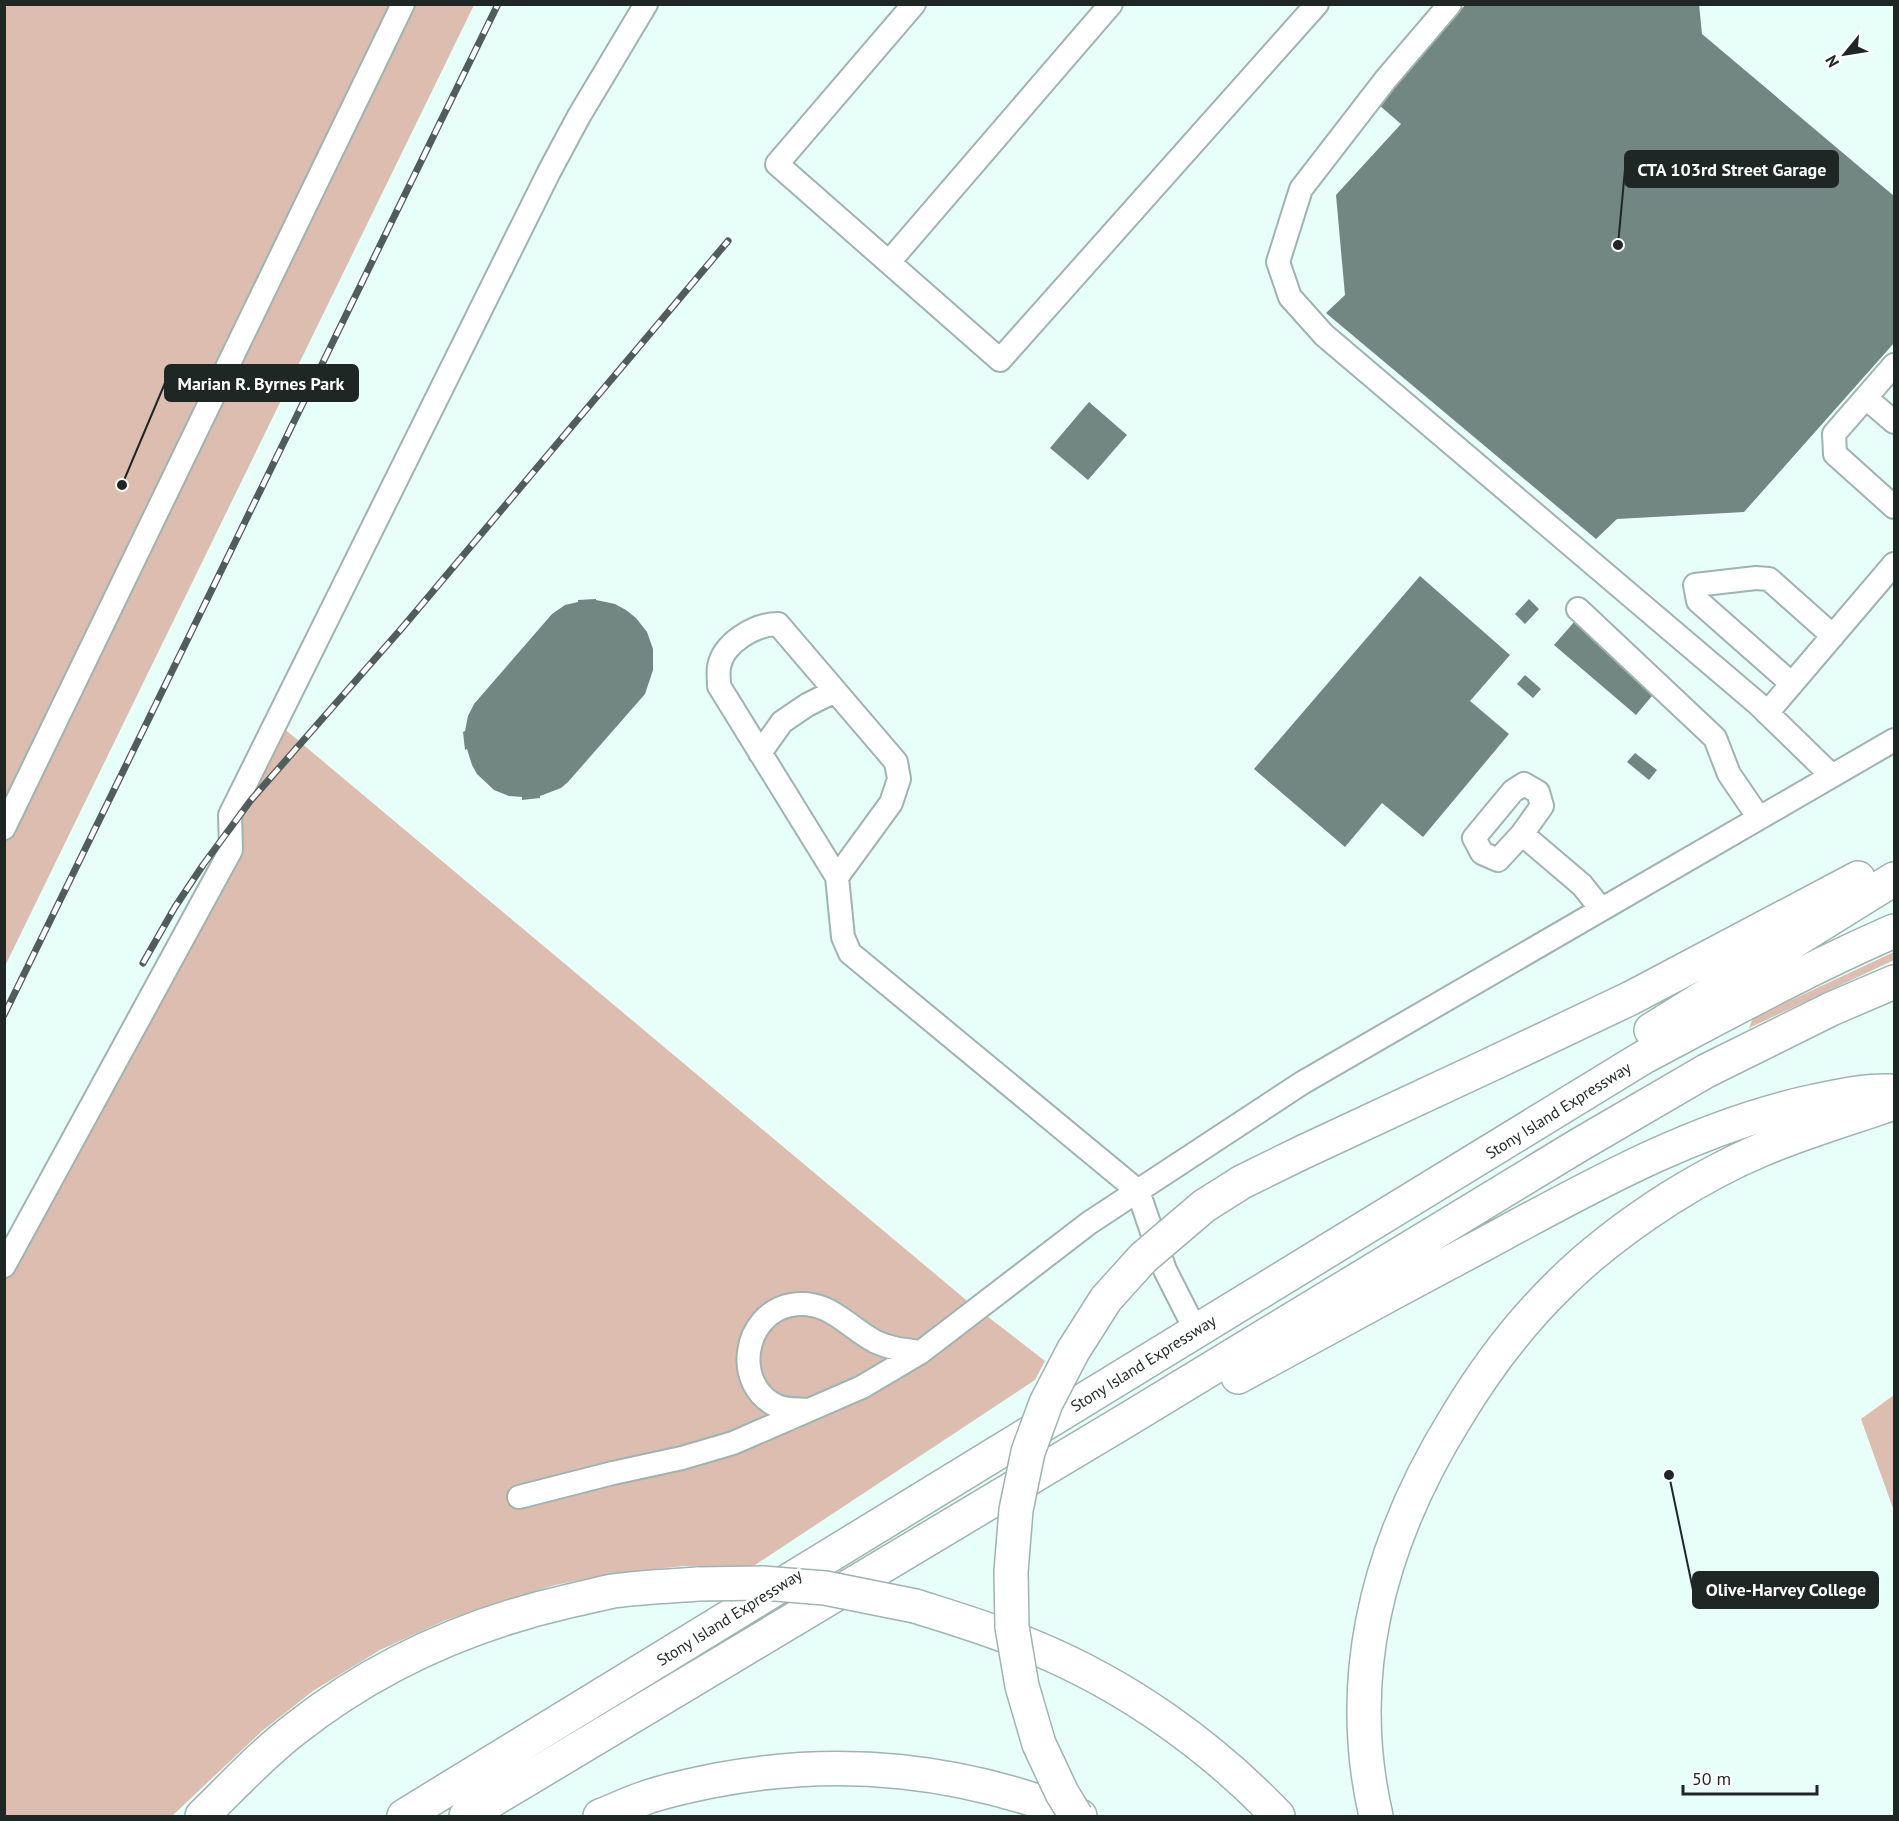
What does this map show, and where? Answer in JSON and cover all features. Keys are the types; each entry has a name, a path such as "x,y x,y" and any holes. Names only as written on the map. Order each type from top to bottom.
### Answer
{"highway":[{"path":"1078,1816 1062,1793 1039,1744 1022,1686 1012,1627 1011,1572 1016,1510 1028,1452 1046,1403 1073,1351 1106,1299 1143,1258 1204,1206 1242,1182 1631,998 1894,859"},
{"path":"1408,1202 1471,1143 1894,879"},
{"name":"Stony Island Expressway","path":"404,1816 1644,1057 1776,987 1894,931"},
{"name":"Stony Island Expressway","path":"466,1816 1130,1419 1579,1145 1706,1071 1831,1009 1894,982"},
{"path":"1130,1419 1200,1398 1595,1184 1690,1140 1745,1119 1786,1107 1880,1090 1894,1091"},
{"path":"1376,1816 1365,1743 1364,1690 1368,1643 1378,1592 1392,1546 1415,1491 1436,1450 1491,1364 1522,1325 1594,1253 1635,1221 1672,1197 1761,1149 1894,1103"},
{"path":"202,1816 293,1730 377,1673 428,1647 480,1626 540,1608 614,1591 699,1584 762,1583 825,1588 915,1606 1037,1648 1113,1686 1159,1715 1238,1778 1278,1816"},
{"path":"600,1816 642,1799 692,1785 743,1775 793,1769 846,1768 894,1770 946,1777 1006,1792 1078,1816"}],"lane":[{"path":"4,828 403,4"},
{"path":"4,1266 231,850 230,815 549,172 579,116 646,4"},
{"path":"914,4 777,164 1000,360 1317,4"},
{"path":"889,262 1111,4"},
{"path":"1450,4 1386,79 1301,189 1278,262 1290,297 1324,335 1767,713 1832,776"},
{"path":"1894,365 1834,434 1835,454 1894,507"},
{"path":"1866,398 1894,422"},
{"path":"1767,713 1894,564"},
{"path":"1792,684 1698,601 1695,585 1756,578 1769,579 1833,636"},
{"path":"1578,609 1715,738 1729,774 1759,818"},
{"path":"837,877 891,803 899,779 896,762 778,624 766,624 747,633 729,647 719,665 719,686 837,877 843,937 850,953 1138,1191 1165,1270 1196,1330"},
{"path":"760,753 783,722 807,705 836,691"},
{"path":"519,1497 682,1458 733,1443 862,1387 921,1352 1089,1223 1302,1083 1894,740"},
{"path":"1522,834 1582,885 1602,909"},
{"path":"810,1410 778,1407 761,1394 752,1379 747,1355 753,1334 768,1314 790,1305 811,1304 833,1312 876,1342 894,1349 921,1352"},
{"path":"555,1724 572,1753"}],"shaded area":[{"path":"5,5 474,5 5,966"},
{"path":"282,727 965,1299 1045,1361 1035,1380 752,1567 684,1566 618,1573 555,1585 446,1620 380,1650 313,1691 262,1731 172,1816 5,1816 5,1254 38,1196"},
{"path":"1894,952 1894,960 1749,1028 1753,1018"},
{"path":"1894,1395 1894,1511 1861,1419"}],"building":[{"path":"1466,4 1699,4 1702,34 1894,196 1894,343 1744,512 1617,519 1596,539 1326,313 1345,295 1336,195 1401,124 1379,105"},
{"path":"1089,402 1127,435 1088,480 1050,448"},
{"path":"1420,576 1510,655 1470,701 1509,734 1423,837 1382,803 1345,847 1254,769"},
{"path":"596,599 615,604 626,610 647,632 653,649 653,670 645,694 561,788 540,796 540,798 522,800 522,797 509,796 494,790 477,774 467,749 465,750 463,732 474,704 552,614 578,600"},
{"path":"1529,599 1539,609 1525,624 1515,614"},
{"path":"1575,621 1657,690 1636,715 1554,645"},
{"path":"1525,675 1541,689 1533,698 1517,684"},
{"path":"1635,753 1657,770 1649,780 1627,762"}],"railway":[{"path":"4,1015 498,4"},
{"path":"143,963 175,907 251,800 402,628 728,241"}],"place":[{"name":"CTA 103rd Street Garage","path":"1618,245"},
{"name":"Marian R. Byrnes Park","path":"122,485"},
{"name":"Olive-Harvey College","path":"1669,1475"}]}
